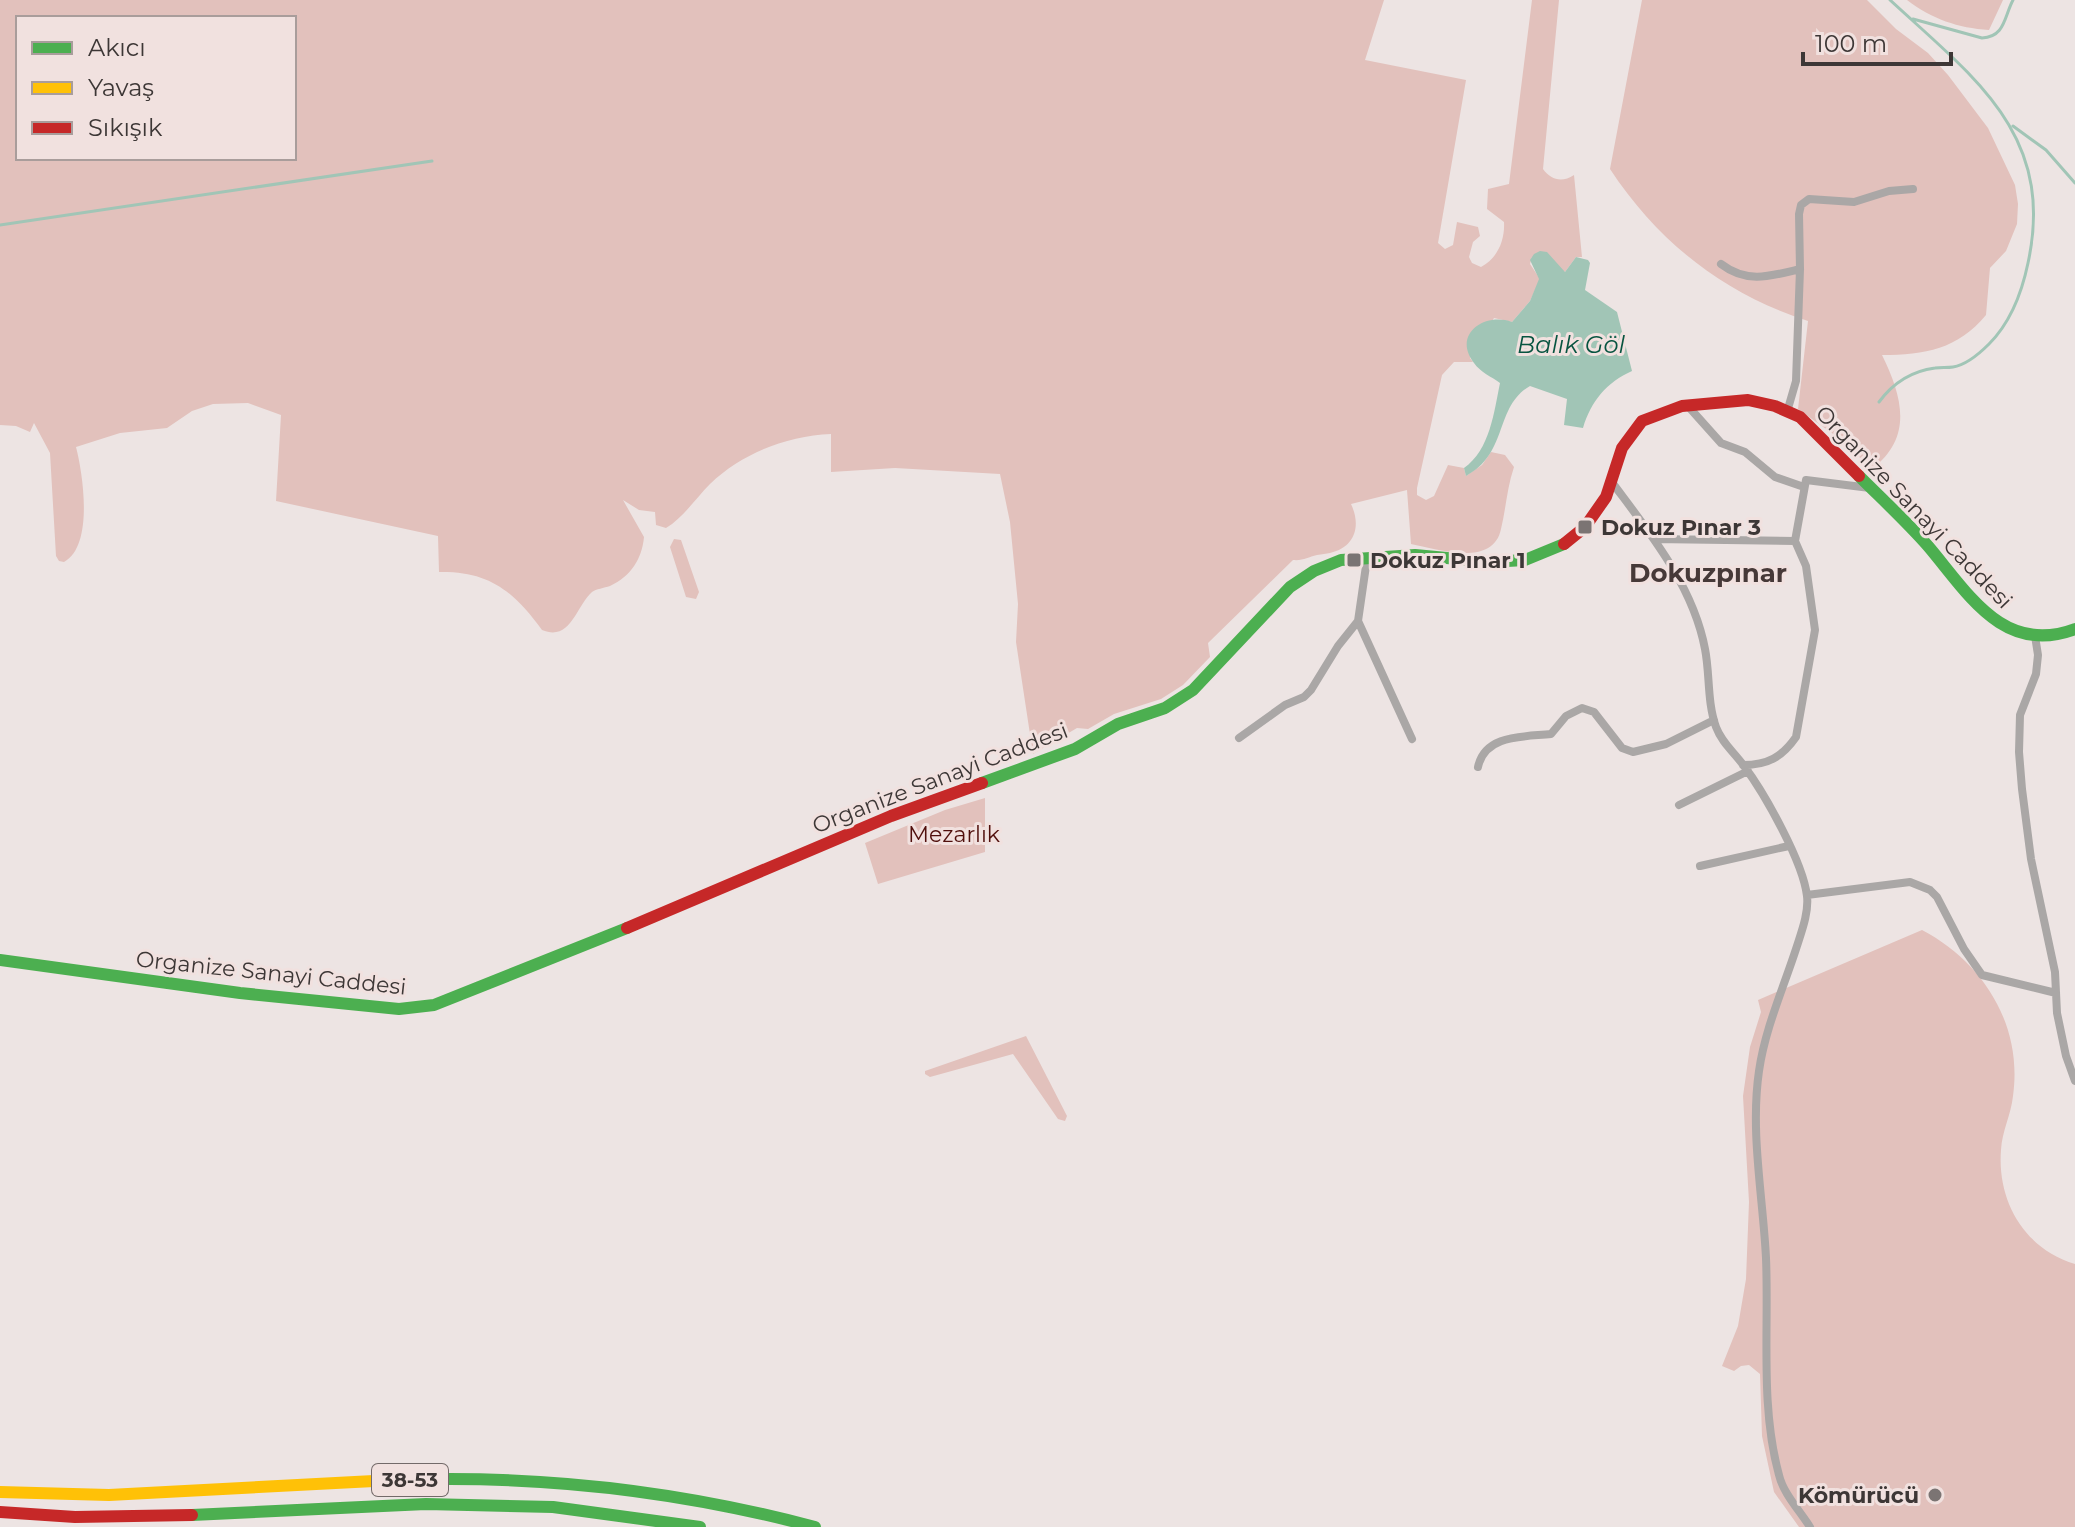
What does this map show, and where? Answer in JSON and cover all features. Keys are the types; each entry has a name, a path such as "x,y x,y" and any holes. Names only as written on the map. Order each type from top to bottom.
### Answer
{"main road":[{"name":"Organize Sanayi Caddesi","path":"0,960 240,993 399,1009 434,1005 604,938 891,816 1075,749 1118,724 1165,708 1193,690 1290,587 1314,571 1341,560 1415,555 1489,562 1525,560 1560,547 1585,527 1606,497 1622,448 1642,421 1687,405 1748,400 1775,406 1800,417 1922,540 1988,614 2004,627 2022,635 2035,636 2075,629"},
{"name":"38-53","path":"0,1492 144,1496 437,1479 561,1483 687,1497 815,1527"},
{"name":"38-53","path":"0,1512 75,1517 159,1517 426,1504 553,1507 700,1527"}],"street":[{"path":"1787,412 1796,381 1799,214 1805,201 1854,202 1889,191 1913,189"},
{"path":"1721,264 1745,277 1759,278 1800,269"},
{"path":"1687,405 1721,443 1745,452 1775,477 1804,487"},
{"path":"1679,805 1746,768 1774,760 1787,750 1796,737 1815,630 1806,566 1795,541 1806,480 1870,488"},
{"path":"1611,481 1654,539 1686,591 1705,648 1714,720 1727,748 1746,768 1770,806 1807,895 1802,929 1759,1069 1756,1105 1766,1257 1771,1443 1780,1480 1810,1527"},
{"path":"1654,539 1795,541"},
{"path":"1239,738 1285,705 1304,697 1358,621 1367,559"},
{"path":"1358,621 1412,739"},
{"path":"2035,636 2038,655 2036,674 2020,715 2019,752 2031,859 2055,972 2057,1013 2075,1081"},
{"path":"1478,767 1479,759 1489,746 1504,740 1551,734 1566,716 1582,708 1594,712 1622,748 1633,752 1666,744 1714,720"},
{"path":"1700,866 1789,846"},
{"path":"1807,895 1910,882 1921,884 1937,897 1964,949 1982,975 2056,993"}],"green space":[{"path":"0,0 1384,0 1365,60 1466,80 1438,243 1445,249 1453,245 1457,222 1478,227 1480,236 1473,242 1469,257 1472,263 1481,267 1496,254 1503,235 1504,222 1487,209 1488,189 1509,184 1532,0 1559,0 1543,169 1557,179 1574,175 1582,257 1576,257 1565,272 1532,257 1530,264 1540,279 1530,301 1512,322 1494,318 1470,358 1473,362 1454,362 1442,375 1417,488 1417,495 1426,500 1434,496 1448,465 1464,468 1466,476 1482,465 1491,452 1505,455 1514,467 1496,541 1476,552 1463,553 1411,544 1407,490 1351,504 1356,527 1346,546 1330,553 1293,560 1208,643 1210,657 1183,685 1161,699 1114,714 1088,729 1077,728 1033,754 1016,642 1018,604 1010,522 1000,474 895,468 831,472 831,434 798,438 766,448 723,473 666,528 656,525 655,512 639,510 623,500 644,537 638,560 617,582 592,592 566,627 552,632 542,630 521,605 499,586 473,575 439,572 438,536 276,501 281,415 248,403 213,404 192,411 167,428 120,433 76,447 83,491 83,526 73,554 64,562 59,561 56,556 50,453 34,423 30,432 16,426 0,425"},
{"path":"1642,0 1867,0 1896,29 1928,53 1988,128 2015,185 2017,224 2006,251 1990,268 1986,315 1975,326 1964,336 1940,348 1912,354 1882,355 1899,401 1899,430 1885,457 1872,469 1840,439 1798,409 1808,321 1748,296 1696,262 1649,220 1610,169"},
{"path":"1907,0 2003,0 1989,30 1946,21"},
{"path":"674,539 681,540 699,592 696,599 686,597 670,547"},
{"name":"Mezarlık","path":"985,798 985,852 878,884 865,843 945,810"},
{"path":"1922,930 1963,959 1994,998 2005,1021 2012,1045 2014,1070 2012,1103 2001,1150 2004,1188 2009,1205 2029,1235 2057,1257 2075,1264 2075,1527 1799,1527 1774,1492 1762,1436 1760,1374 1749,1365 1734,1371 1722,1366 1738,1326 1746,1279 1749,1202 1743,1096 1750,1047 1761,1012 1758,1000"},
{"path":"1026,1036 1067,1116 1065,1121 1058,1119 1013,1054 930,1077 925,1074 925,1071"}],"water":[{"name":"Balık Göl","path":"1540,251 1547,252 1565,272 1576,257 1588,260 1585,290 1617,312 1632,371 1601,394 1583,428 1564,425 1567,399 1530,386 1511,406 1489,455 1466,476 1464,468 1480,451 1490,430 1500,383 1474,363 1468,353 1469,335 1474,328 1491,320 1512,322 1530,301 1539,279 1530,260"}],"waterway":[{"path":"1879,402 1890,389 1911,375 1958,366 1968,361 1996,336 2009,317 2022,285 2034,218 2030,178 2019,143 2001,112 1951,55 1890,0"},
{"path":"1913,19 1982,38 1990,37 2000,30 2013,0"},
{"path":"2013,126 2046,150 2075,183"},
{"path":"0,225 432,161"}],"traffic: fast":[{"path":"1859,476 1920,537 1973,600 1990,615 2007,627 2027,634 2050,635 2075,629"},
{"path":"982,783 1075,749 1118,724 1165,708 1193,690 1290,587 1314,571 1341,560 1415,555 1489,562 1525,560 1564,544"},
{"path":"0,960 240,993 399,1009 434,1005 627,928"},
{"path":"374,1481 486,1479 596,1486 706,1502 815,1527"},
{"path":"192,1515 426,1504 553,1507 700,1527"}],"traffic: slow":[{"path":"0,1492 109,1495 374,1481"}],"traffic: jam":[{"path":"1564,544 1585,527 1606,497 1622,448 1642,421 1682,406 1748,400 1775,406 1800,417 1859,476"},
{"path":"627,928 891,816 982,783"},
{"path":"0,1512 75,1517 192,1515"}],"place":[{"name":"Dokuz Pınar 3","path":"1585,527"},
{"name":"Dokuz Pınar 1","path":"1354,560"},
{"name":"Kömürücü","path":"1935,1495"}],"district":[{"name":"Dokuzpınar","path":"1708,573"}]}
